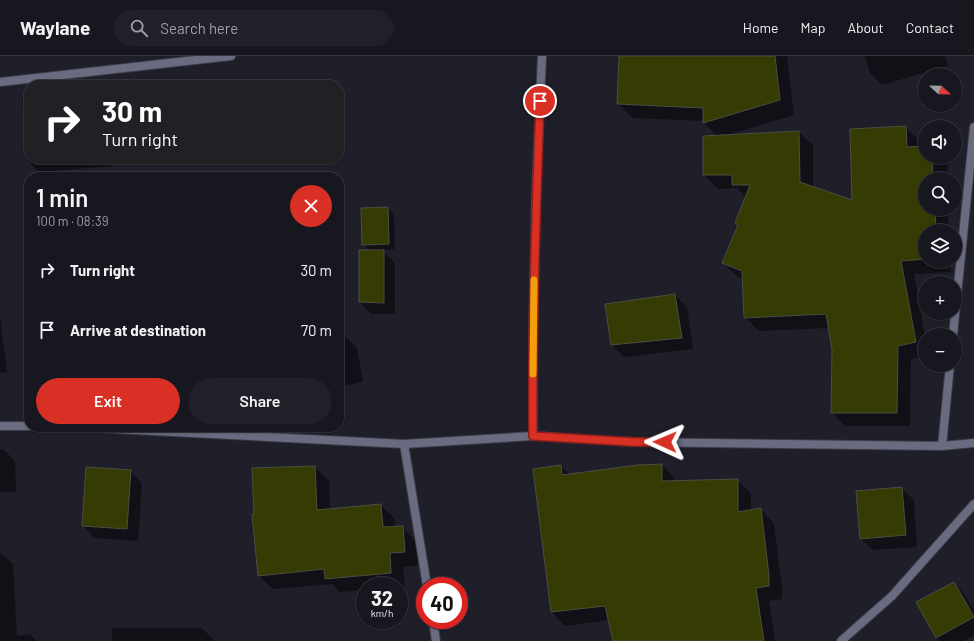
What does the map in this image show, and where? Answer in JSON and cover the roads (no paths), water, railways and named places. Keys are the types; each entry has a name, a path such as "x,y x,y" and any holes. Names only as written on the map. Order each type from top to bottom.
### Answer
{"street":[{"path":"0,82 231,56"},
{"path":"533,436 533,336 536,191 542,56"},
{"path":"954,328 974,126"},
{"path":"942,446 949,372"},
{"path":"0,426 24,426"},
{"path":"172,432 404,444 533,436 634,442 942,446 974,443"},
{"path":"404,444 426,577"},
{"path":"841,641 892,596 974,504"},
{"path":"434,629 436,641"}]}
